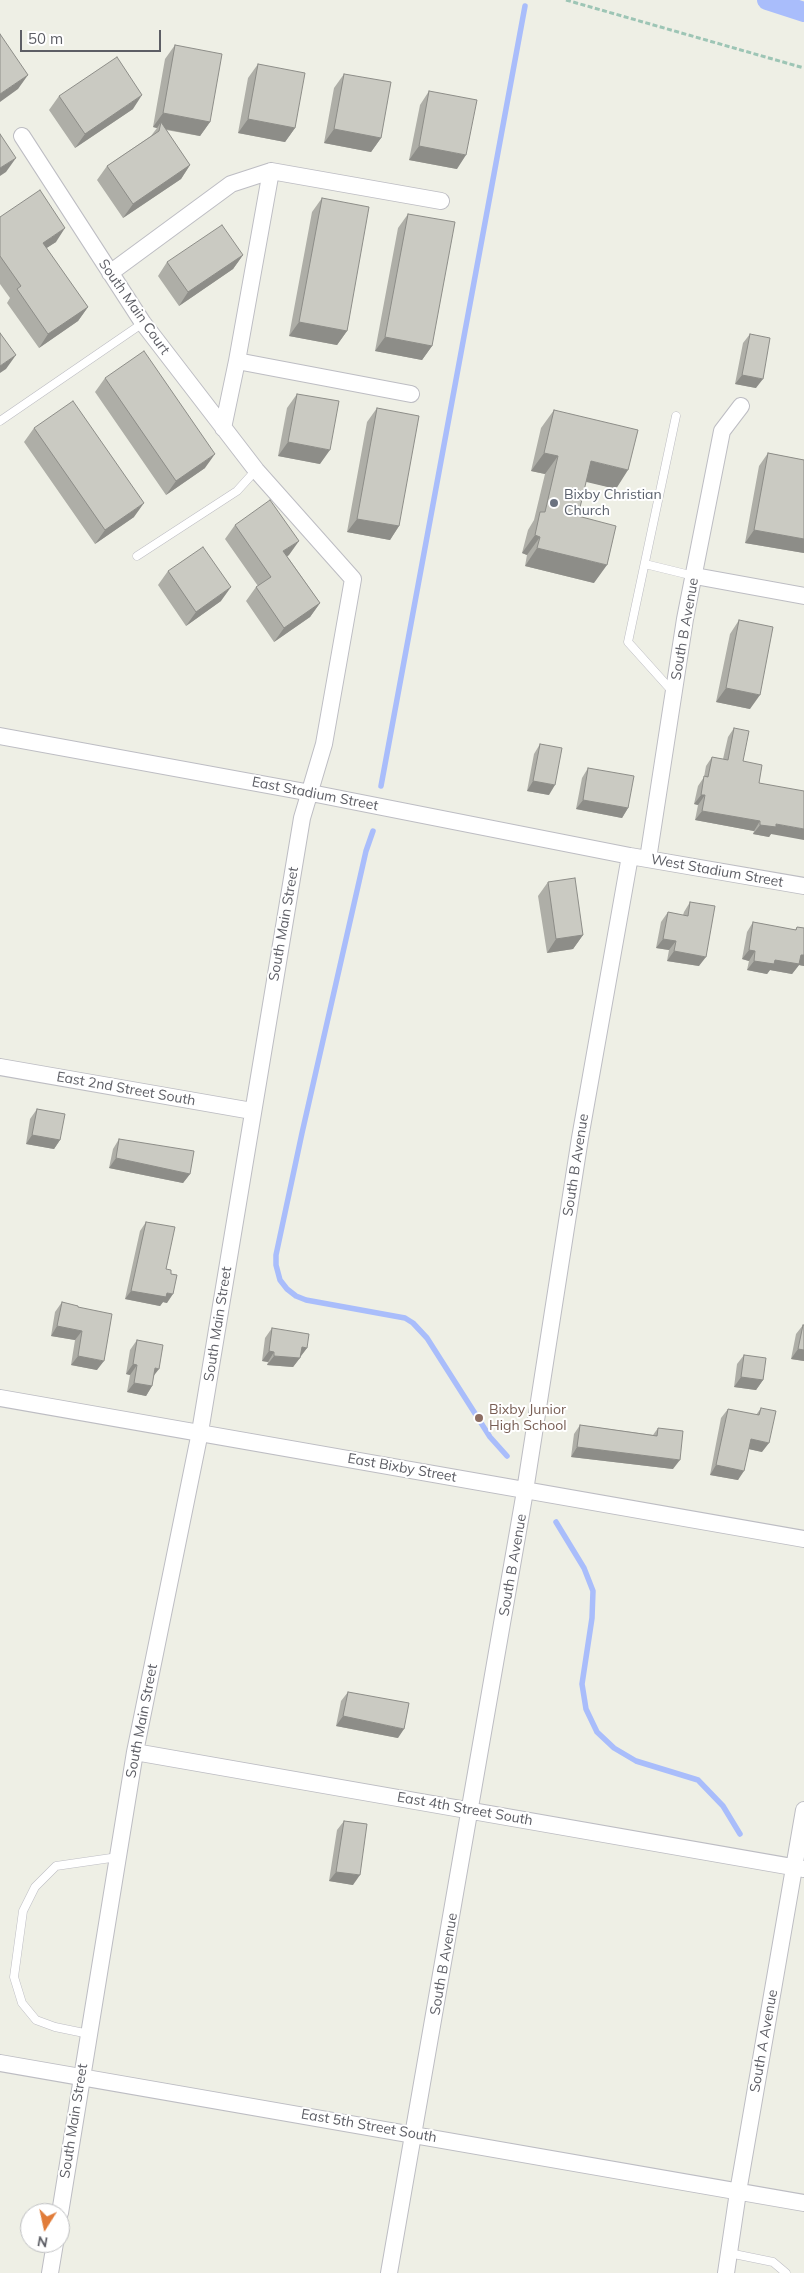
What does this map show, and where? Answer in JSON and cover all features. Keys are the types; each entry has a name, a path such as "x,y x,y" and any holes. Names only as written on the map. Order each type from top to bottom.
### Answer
{"street":[{"name":"South Main Court","path":"22,136 143,323 256,470"},
{"path":"223,428 271,171"},
{"path":"110,273 231,184 271,171 441,201"},
{"path":"237,361 411,394"},
{"name":"South B Avenue","path":"648,859 685,619 695,576 722,431 741,406"},
{"name":"South Main Street","path":"62,2203 136,1752 200,1432 302,818 324,744 353,579 256,470"},
{"path":"695,576 804,596"},
{"name":"East Stadium Street","path":"0,736 311,792 630,856"},
{"name":"South B Avenue","path":"390,2273 471,1810 525,1491 580,1138 630,856"},
{"name":"West Stadium Street","path":"630,856 804,886"},
{"name":"East 2nd Street South","path":"0,1067 252,1111"},
{"name":"East Bixby Street","path":"0,1398 804,1539"},
{"name":"East 4th Street South","path":"136,1752 799,1868"},
{"name":"South A Avenue","path":"726,2273 738,2192 799,1868 804,1810"},
{"name":"East 5th Street South","path":"0,2064 82,2076 804,2202"},
{"path":"50,2273 53,2253"}],"lane":[{"path":"0,422 143,323"},
{"path":"674,693 628,642 676,416"},
{"path":"137,556 237,491 256,470"},
{"path":"645,564 695,576"},
{"path":"89,2034 55,2028 36,2020 22,2003 14,1977 22,1911 35,1887 56,1866 118,1857"},
{"path":"730,2253 773,2262 786,2273"}],"path":[{"path":"566,0 804,68"}],"building":[{"path":"0,34 28,75 0,94"},
{"path":"175,45 222,54 210,122 163,113"},
{"path":"117,57 142,95 85,134 59,96"},
{"path":"258,64 305,73 295,128 248,119"},
{"path":"344,74 391,82 381,138 334,129"},
{"path":"429,91 477,100 466,155 419,146"},
{"path":"161,122 190,165 133,204 107,166 159,131"},
{"path":"0,134 16,158 0,168"},
{"path":"40,190 65,228 43,243 88,307 48,334 17,289 21,286 0,256 0,217"},
{"path":"322,198 369,207 347,331 299,322"},
{"path":"408,214 455,222 432,346 385,337"},
{"path":"222,225 243,255 188,292 167,262"},
{"path":"0,333 16,355 0,366"},
{"path":"750,334 770,338 763,379 742,375"},
{"path":"144,351 215,454 176,481 105,378"},
{"path":"297,394 339,401 330,450 288,442"},
{"path":"73,401 144,503 105,530 34,428"},
{"path":"377,408 419,416 399,526 357,519"},
{"path":"554,410 638,430 628,470 591,461 578,516 616,526 607,565 537,548 540,537 535,535 540,512 545,512 558,456 544,453"},
{"path":"768,453 804,460 804,539 754,530"},
{"path":"270,500 299,541 283,551 320,603 284,628 256,587 271,577 235,525"},
{"path":"203,547 231,587 196,612 168,571"},
{"path":"739,620 773,627 760,695 726,688"},
{"path":"734,728 749,731 743,761 762,765 759,783 804,791 804,829 776,824 776,827 760,825 760,821 702,811 705,795 701,795 704,776 708,777 712,757 728,760"},
{"path":"540,744 562,748 555,785 533,781"},
{"path":"588,768 634,776 628,808 583,800"},
{"path":"575,878 583,935 556,939 548,882"},
{"path":"690,902 715,906 706,957 674,951 676,941 663,939 668,912 688,916"},
{"path":"753,922 796,930 797,927 804,928 804,955 801,955 799,964 775,960 774,964 754,961 755,951 749,950"},
{"path":"37,1109 65,1114 60,1140 32,1135"},
{"path":"119,1139 194,1151 190,1174 116,1158"},
{"path":"146,1222 175,1227 166,1269 171,1270 171,1274 177,1275 173,1294 167,1293 166,1297 131,1291"},
{"path":"62,1302 112,1314 104,1361 78,1356 82,1331 57,1326"},
{"path":"804,1325 804,1350 798,1349"},
{"path":"272,1328 309,1334 307,1348 302,1347 300,1358 274,1356 274,1352 269,1351"},
{"path":"137,1340 163,1345 159,1369 155,1368 152,1386 134,1383 137,1365 133,1364"},
{"path":"744,1355 766,1358 763,1380 741,1377"},
{"path":"761,1408 776,1411 769,1443 751,1439 744,1471 716,1465 728,1409 759,1415"},
{"path":"580,1425 657,1436 658,1428 683,1431 680,1460 577,1447"},
{"path":"348,1692 409,1703 404,1729 343,1716"},
{"path":"344,1821 367,1824 360,1875 336,1872"}],"waterway":[{"path":"767,0 804,12"},
{"path":"381,786 525,6"},
{"path":"373,831 366,851 302,1133 276,1255 276,1265 280,1280 296,1296 306,1300 405,1318 413,1323 427,1338 490,1437 507,1456"},
{"path":"556,1522 584,1568 593,1591 592,1618 582,1684 586,1709 597,1732 614,1748 636,1761 698,1780 723,1806 740,1834"}],"place":[{"name":"Bixby Christian Church","path":"554,503"},
{"name":"Bixby Junior High School","path":"479,1418"}]}
